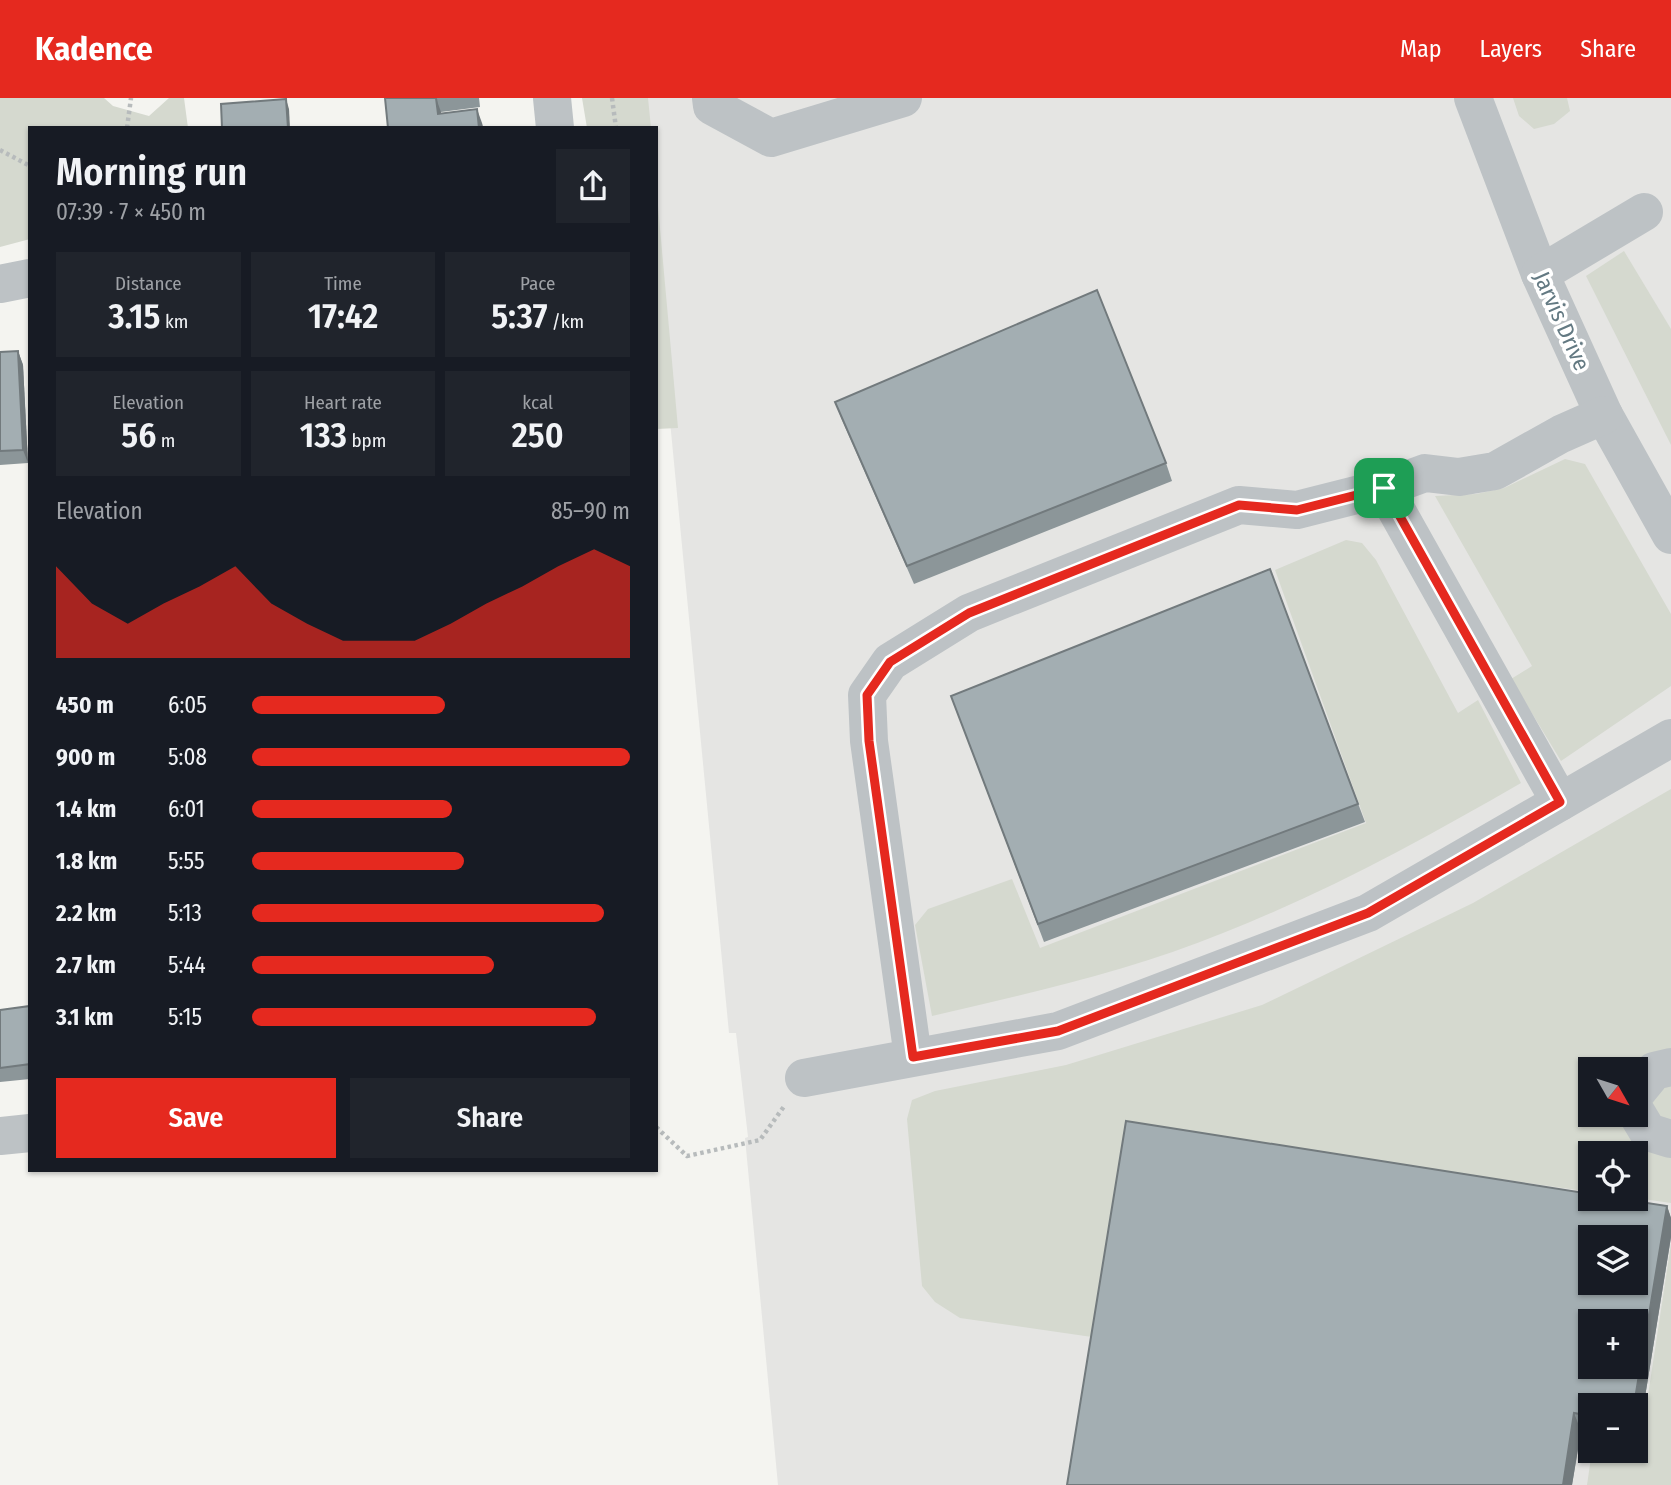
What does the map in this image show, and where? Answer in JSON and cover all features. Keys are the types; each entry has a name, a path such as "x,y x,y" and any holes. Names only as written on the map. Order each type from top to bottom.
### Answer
{"street":[{"path":"552,98 555,126"},
{"path":"711,98 712,106 771,138 903,98"},
{"name":"Jarvis Drive","path":"1473,98 1540,274 1605,415 1671,535"},
{"path":"1540,274 1644,212"},
{"path":"0,284 28,278"},
{"path":"913,1057 868,730 867,695 890,662 969,613 1239,505 1297,510 1384,488 1425,473 1460,477 1495,471 1561,434 1605,415"},
{"path":"1384,488 1560,802"},
{"path":"804,1078 1058,1031 1368,913 1671,738"},
{"path":"1648,1078 1654,1071 1671,1067"},
{"path":"1645,1127 1648,1132 1671,1139"},
{"path":"0,1136 28,1133"}],"path":[{"path":"127,126 131,98"},
{"path":"612,98 616,126"},
{"path":"0,150 28,165"},
{"path":"658,1129 687,1156 760,1140 804,1078"}],"shaded area":[{"path":"0,98 104,98 113,106 149,116 169,98 184,98 188,126 28,126 28,240 0,247"},
{"path":"582,98 648,98 651,126 587,126"},
{"path":"637,98 1671,98 1671,1485 778,1485 745,1138 748,1137 736,1033 729,1033 658,297 658,126 641,126"},
{"path":"1513,98 1567,98 1570,111 1554,124 1534,129 1519,116"},
{"path":"658,206 678,428 658,429"},
{"path":"1624,251 1671,329 1671,445 1586,276"},
{"path":"1565,459 1585,464 1671,614 1671,686 1561,761 1511,679 1532,666 1435,496 1476,494 1504,488"},
{"path":"1346,540 1362,543 1376,560 1458,713 1478,700 1521,783 1375,864 1262,917 1188,947 1043,990 932,1016 915,925 928,909 1012,879 1040,948 1366,823 1275,570"},
{"path":"1671,789 1671,1203 1648,1200 1648,1141 1578,1141 1578,1190 1195,1136 1161,1347 960,1318 935,1302 922,1286 907,1119 912,1100 935,1091 1066,1065 1262,1005 1473,903"},
{"path":"1671,1244 1671,1485 1587,1485 1590,1463 1648,1463 1648,1395"}],"building":[{"path":"385,98 436,98 438,114 477,109 479,126 388,126"},
{"path":"286,99 288,126 222,126 221,104"},
{"path":"1097,290 1166,463 907,566 835,402"},
{"path":"18,351 23,450 0,451 0,352"},
{"path":"1270,569 1358,804 1038,924 951,696"},
{"path":"28,1006 28,1064 0,1068 0,1010"},
{"path":"1126,1121 1578,1192 1578,1211 1648,1211 1648,1203 1667,1206 1648,1321 1648,1309 1578,1309 1578,1379 1638,1379 1636,1393 1578,1393 1578,1414 1574,1413 1563,1485 1067,1485"}],"route":[{"path":"1384,488 1560,802 1368,913 1058,1031 913,1057 869,741 867,695 890,662 969,613 1239,505 1297,510 1384,488"}]}
